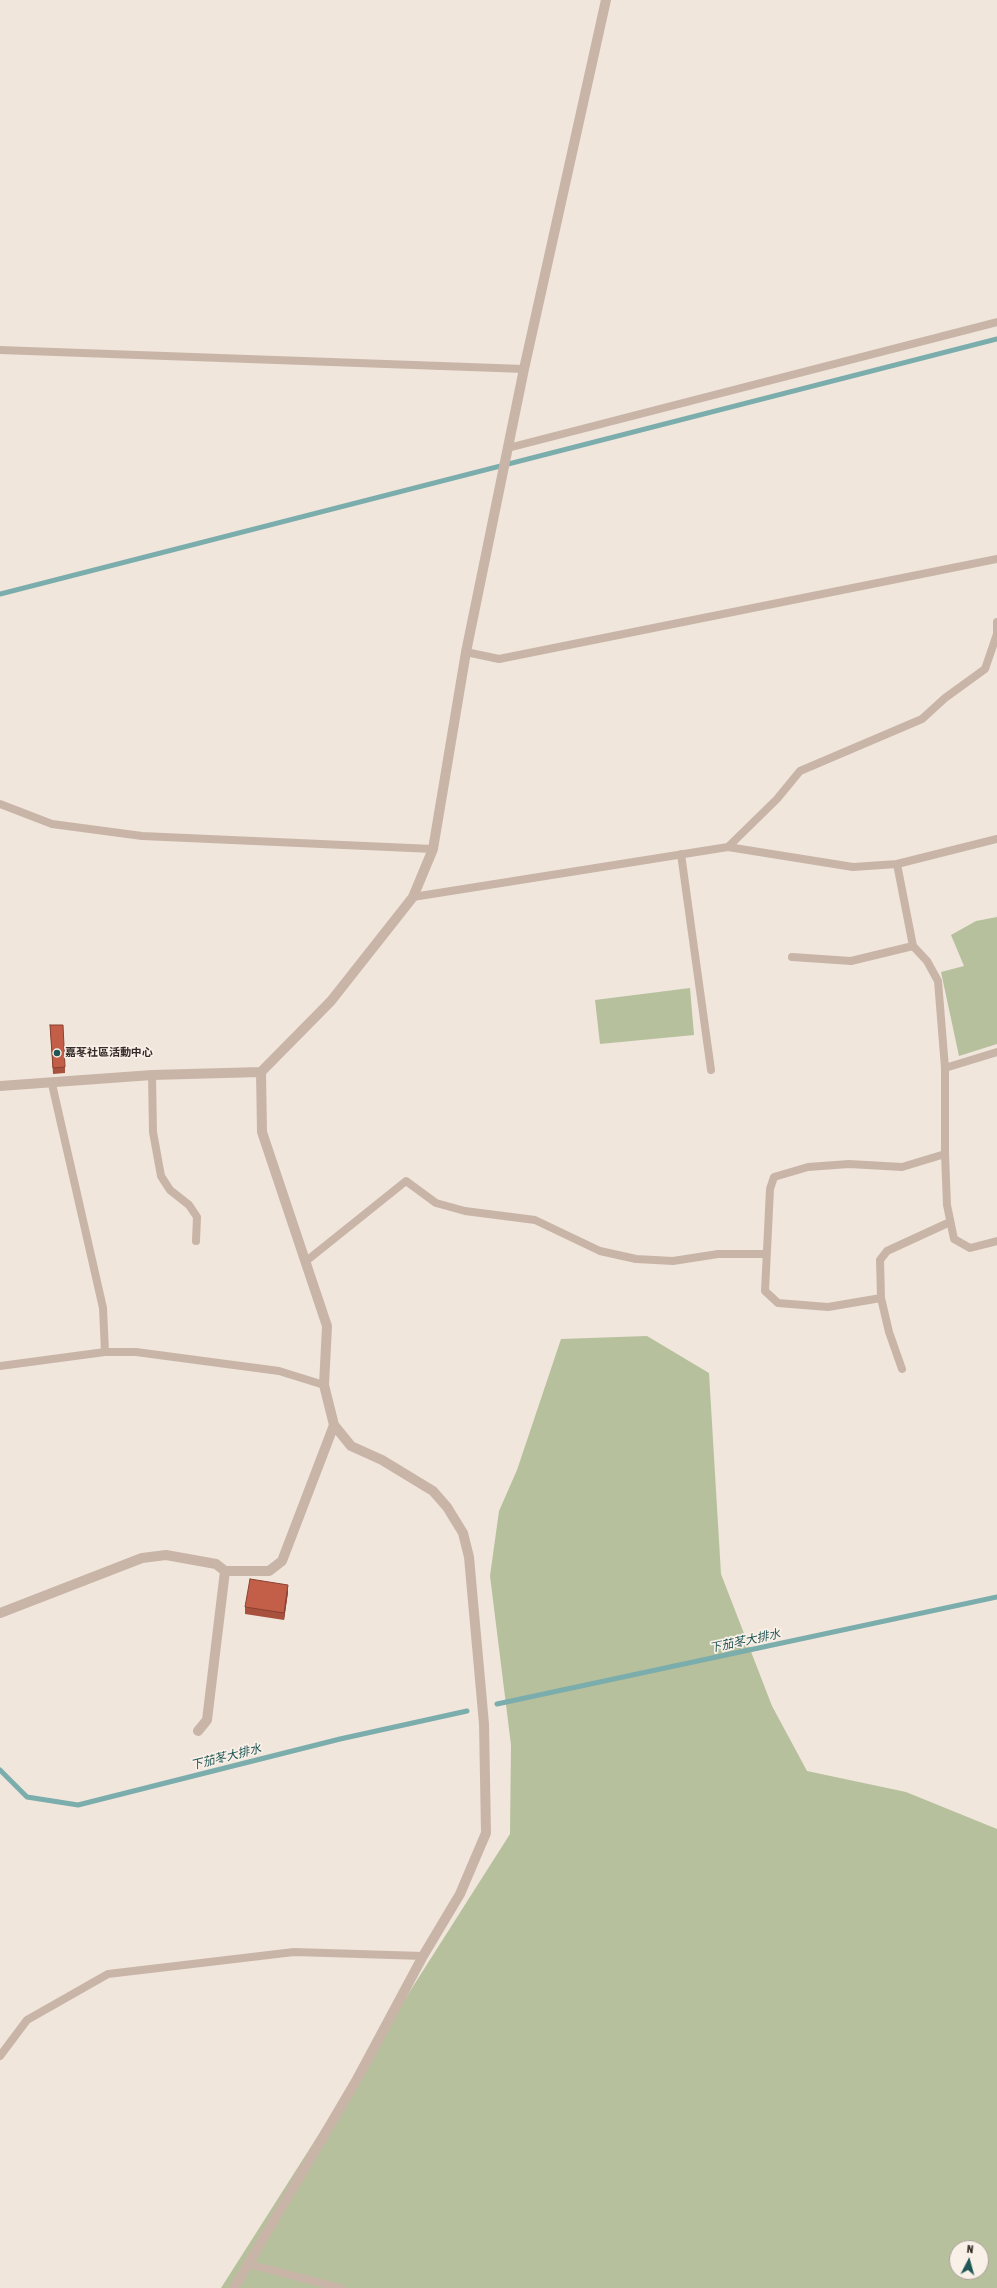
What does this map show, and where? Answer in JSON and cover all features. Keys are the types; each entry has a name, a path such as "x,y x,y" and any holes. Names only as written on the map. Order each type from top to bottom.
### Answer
{"street":[{"path":"0,1086 52,1084 152,1075 261,1072 331,1001 413,897 433,849 466,652 524,368 606,0"},
{"path":"234,2288 356,2080 423,1956 460,1894 486,1833 484,1724 469,1557 463,1533 447,1507 433,1491 382,1460 351,1446 334,1425 324,1385 327,1326 304,1262 262,1132 261,1072"},
{"path":"0,1613 142,1558 166,1555 216,1564 225,1571 269,1571 282,1561 334,1425"},
{"path":"198,1731 207,1720 225,1571"}],"lane":[{"path":"508,448 997,322"},
{"path":"0,350 524,368"},
{"path":"466,652 499,659 997,559"},
{"path":"728,847 777,799 800,771 922,720 945,698 985,669 997,634 997,622"},
{"path":"0,804 52,824 142,836 433,849"},
{"path":"413,897 728,847 853,867 897,864 997,838"},
{"path":"681,854 711,1070"},
{"path":"897,864 913,946 927,961 938,981 945,1068 944,1154 947,1205 954,1239 970,1248 997,1241"},
{"path":"792,957 851,961 913,946"},
{"path":"945,1068 997,1052"},
{"path":"152,1075 153,1132 161,1176 170,1190 189,1205 197,1217 196,1241"},
{"path":"52,1084 102,1308 105,1352"},
{"path":"881,1298 828,1306 778,1303 765,1291 770,1189 774,1177 808,1167 849,1164 902,1167 944,1154"},
{"path":"304,1262 406,1180 436,1203 465,1211 535,1220 600,1251 636,1259 673,1261 718,1254 766,1254"},
{"path":"902,1369 889,1332 881,1298 880,1260 887,1251 950,1222"},
{"path":"0,1366 105,1352 136,1352 176,1355 243,1367 280,1370 324,1385"},
{"path":"0,2056 27,2020 108,1974 294,1952 423,1956"},
{"path":"248,2264 341,2288"}],"green space":[{"path":"997,917 997,1044 959,1056 941,972 964,966 951,935 976,921"},
{"path":"690,988 694,1035 600,1044 595,1000"},
{"path":"647,1336 709,1373 721,1574 772,1706 807,1771 906,1792 997,1829 997,2288 221,2288 510,1834 511,1745 490,1576 499,1511 517,1470 561,1339"}],"building":[{"name":"嘉苳社區活動中心","path":"50,1025 63,1025 65,1067 53,1068"},
{"path":"250,1579 288,1585 284,1613 245,1607"}],"waterway":[{"path":"0,594 997,339"},
{"name":"下茄苳大排水","path":"497,1704 997,1597"},
{"name":"下茄苳大排水","path":"0,1770 27,1797 78,1805 340,1739 467,1711"}],"place":[{"name":"嘉苳社區活動中心","path":"57,1053"}]}
